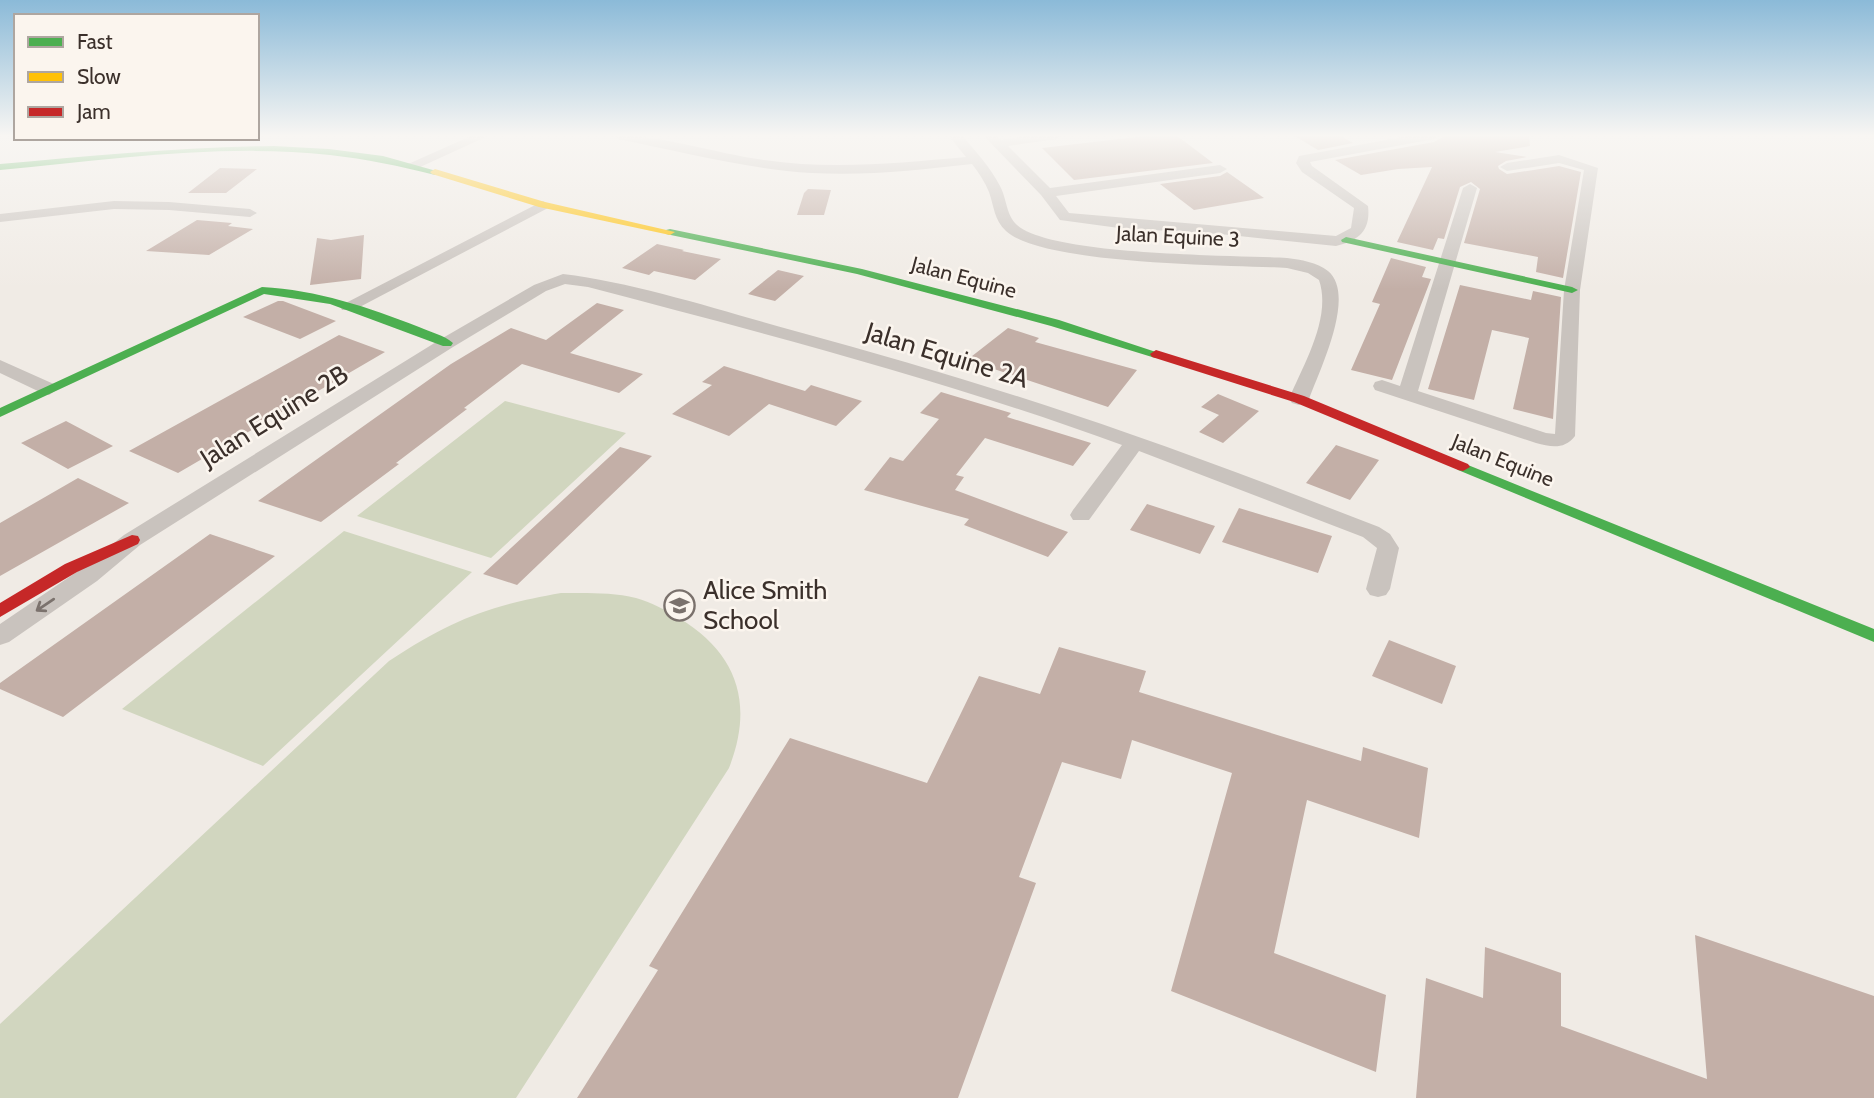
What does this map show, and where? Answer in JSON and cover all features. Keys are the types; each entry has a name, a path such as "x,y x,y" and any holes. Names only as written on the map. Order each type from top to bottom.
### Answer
{"street":[{"name":"Jalan Equine","path":"482,186 543,205 859,271 1055,323 1299,399 1874,636"},
{"name":"Jalan Equine 3","path":"994,186 1005,221 1016,232 1038,241 1080,251 1238,260 1310,268 1328,281 1331,295 1328,321 1299,399"},
{"path":"1040,186 1058,211 1074,219 1346,240 1572,290"},
{"path":"1049,195 1107,186"},
{"path":"1332,186 1361,206 1363,211 1357,233 1346,240"},
{"path":"1382,386 1543,439 1563,439 1572,290 1588,186"},
{"path":"1407,395 1470,188"},
{"path":"0,218 114,205 169,206 250,214"},
{"path":"348,306 543,205"},
{"path":"1238,231 1238,260"},
{"name":"Jalan Equine 2A","path":"447,343 552,281 573,280 797,336 1088,426 1371,532 1388,548 1378,589"},
{"path":"0,413 262,290 286,288 348,306 447,343"},
{"name":"Jalan Equine 2B","path":"0,635 89,575 132,540 447,343"},
{"path":"0,366 49,389"},
{"path":"1081,515 1134,443"},
{"name":"Jalan Equine 2B","path":"0,611 71,568 132,540"}],"green space":[{"path":"505,401 626,433 491,558 357,516"},
{"path":"344,531 472,572 263,766 122,709"},
{"path":"561,593 608,594 636,598 668,612 699,632 727,664 740,702 740,723 729,768 516,1098 0,1098 0,1024 389,661 432,635 471,616 512,603"}],"building":[{"path":"197,186 235,186 226,193 188,193"},
{"path":"1163,186 1247,186 1264,198 1194,210"},
{"path":"1423,186 1462,186 1444,239 1438,238 1433,250 1397,242"},
{"path":"1476,186 1579,186 1563,278 1536,272 1538,257 1464,243 1480,189"},
{"path":"808,189 831,190 824,215 797,215 804,193"},
{"path":"197,220 232,223 228,226 253,229 209,255 146,251"},
{"path":"364,235 361,279 310,285 317,238 331,240"},
{"path":"657,244 721,259 695,280 654,271 649,275 622,268"},
{"path":"1391,258 1426,267 1422,277 1431,279 1392,380 1351,370 1380,304 1372,302"},
{"path":"778,270 804,276 775,301 748,294"},
{"path":"1460,285 1531,300 1533,291 1561,297 1553,419 1513,409 1529,338 1492,330 1474,400 1428,389"},
{"path":"278,301 336,321 300,339 243,317"},
{"path":"597,303 624,310 570,353 643,374 619,393 522,364 396,463 399,464 321,522 258,501 451,364 511,328 546,340"},
{"path":"1008,328 1039,338 1035,342 1137,370 1108,407 967,360"},
{"path":"339,335 385,352 178,473 129,451"},
{"path":"724,366 805,391 811,385 862,401 836,426 769,404 729,436 672,414 712,385 702,382"},
{"path":"941,392 1011,413 1007,417 1091,443 1073,466 985,438 956,475 964,477 955,490 1068,532 1048,557 964,525 969,519 864,490 890,457 903,461 939,419 920,413"},
{"path":"1218,394 1259,411 1223,443 1199,432 1219,415 1201,407"},
{"path":"66,421 113,446 68,469 21,443"},
{"path":"1336,445 1379,460 1350,500 1306,483"},
{"path":"620,447 652,456 517,585 483,574"},
{"path":"78,478 129,503 0,576 0,523"},
{"path":"1147,504 1215,526 1200,554 1130,530"},
{"path":"1239,508 1332,536 1318,573 1222,542"},
{"path":"210,534 275,556 63,717 0,689 0,683"},
{"path":"1389,640 1456,666 1442,704 1372,676"},
{"path":"1059,647 1146,671 1139,692 1361,761 1363,747 1428,768 1419,838 1307,800 1274,953 1386,995 1376,1072 1171,991 1232,773 1132,740 1121,779 1062,762 1019,877 1036,883 958,1098 577,1098 658,970 649,966 790,738 927,783 979,676 1040,694"},
{"path":"1695,935 1874,996 1874,1098 1416,1098 1426,978 1483,998 1485,947 1561,973 1561,1026 1707,1079"}],"traffic: fast":[{"path":"670,232 858,271 1055,323 1156,354"},
{"path":"1346,240 1572,290"},
{"path":"0,413 262,290 310,295 334,301 447,343"},
{"path":"1463,467 1874,636"}],"traffic: slow":[{"path":"482,186 543,205 670,232"}],"traffic: jam":[{"path":"1156,354 1299,399 1463,467"},
{"path":"0,611 71,568 132,540"}],"place":[{"name":"Alice Smith School","path":"680,605"}]}
